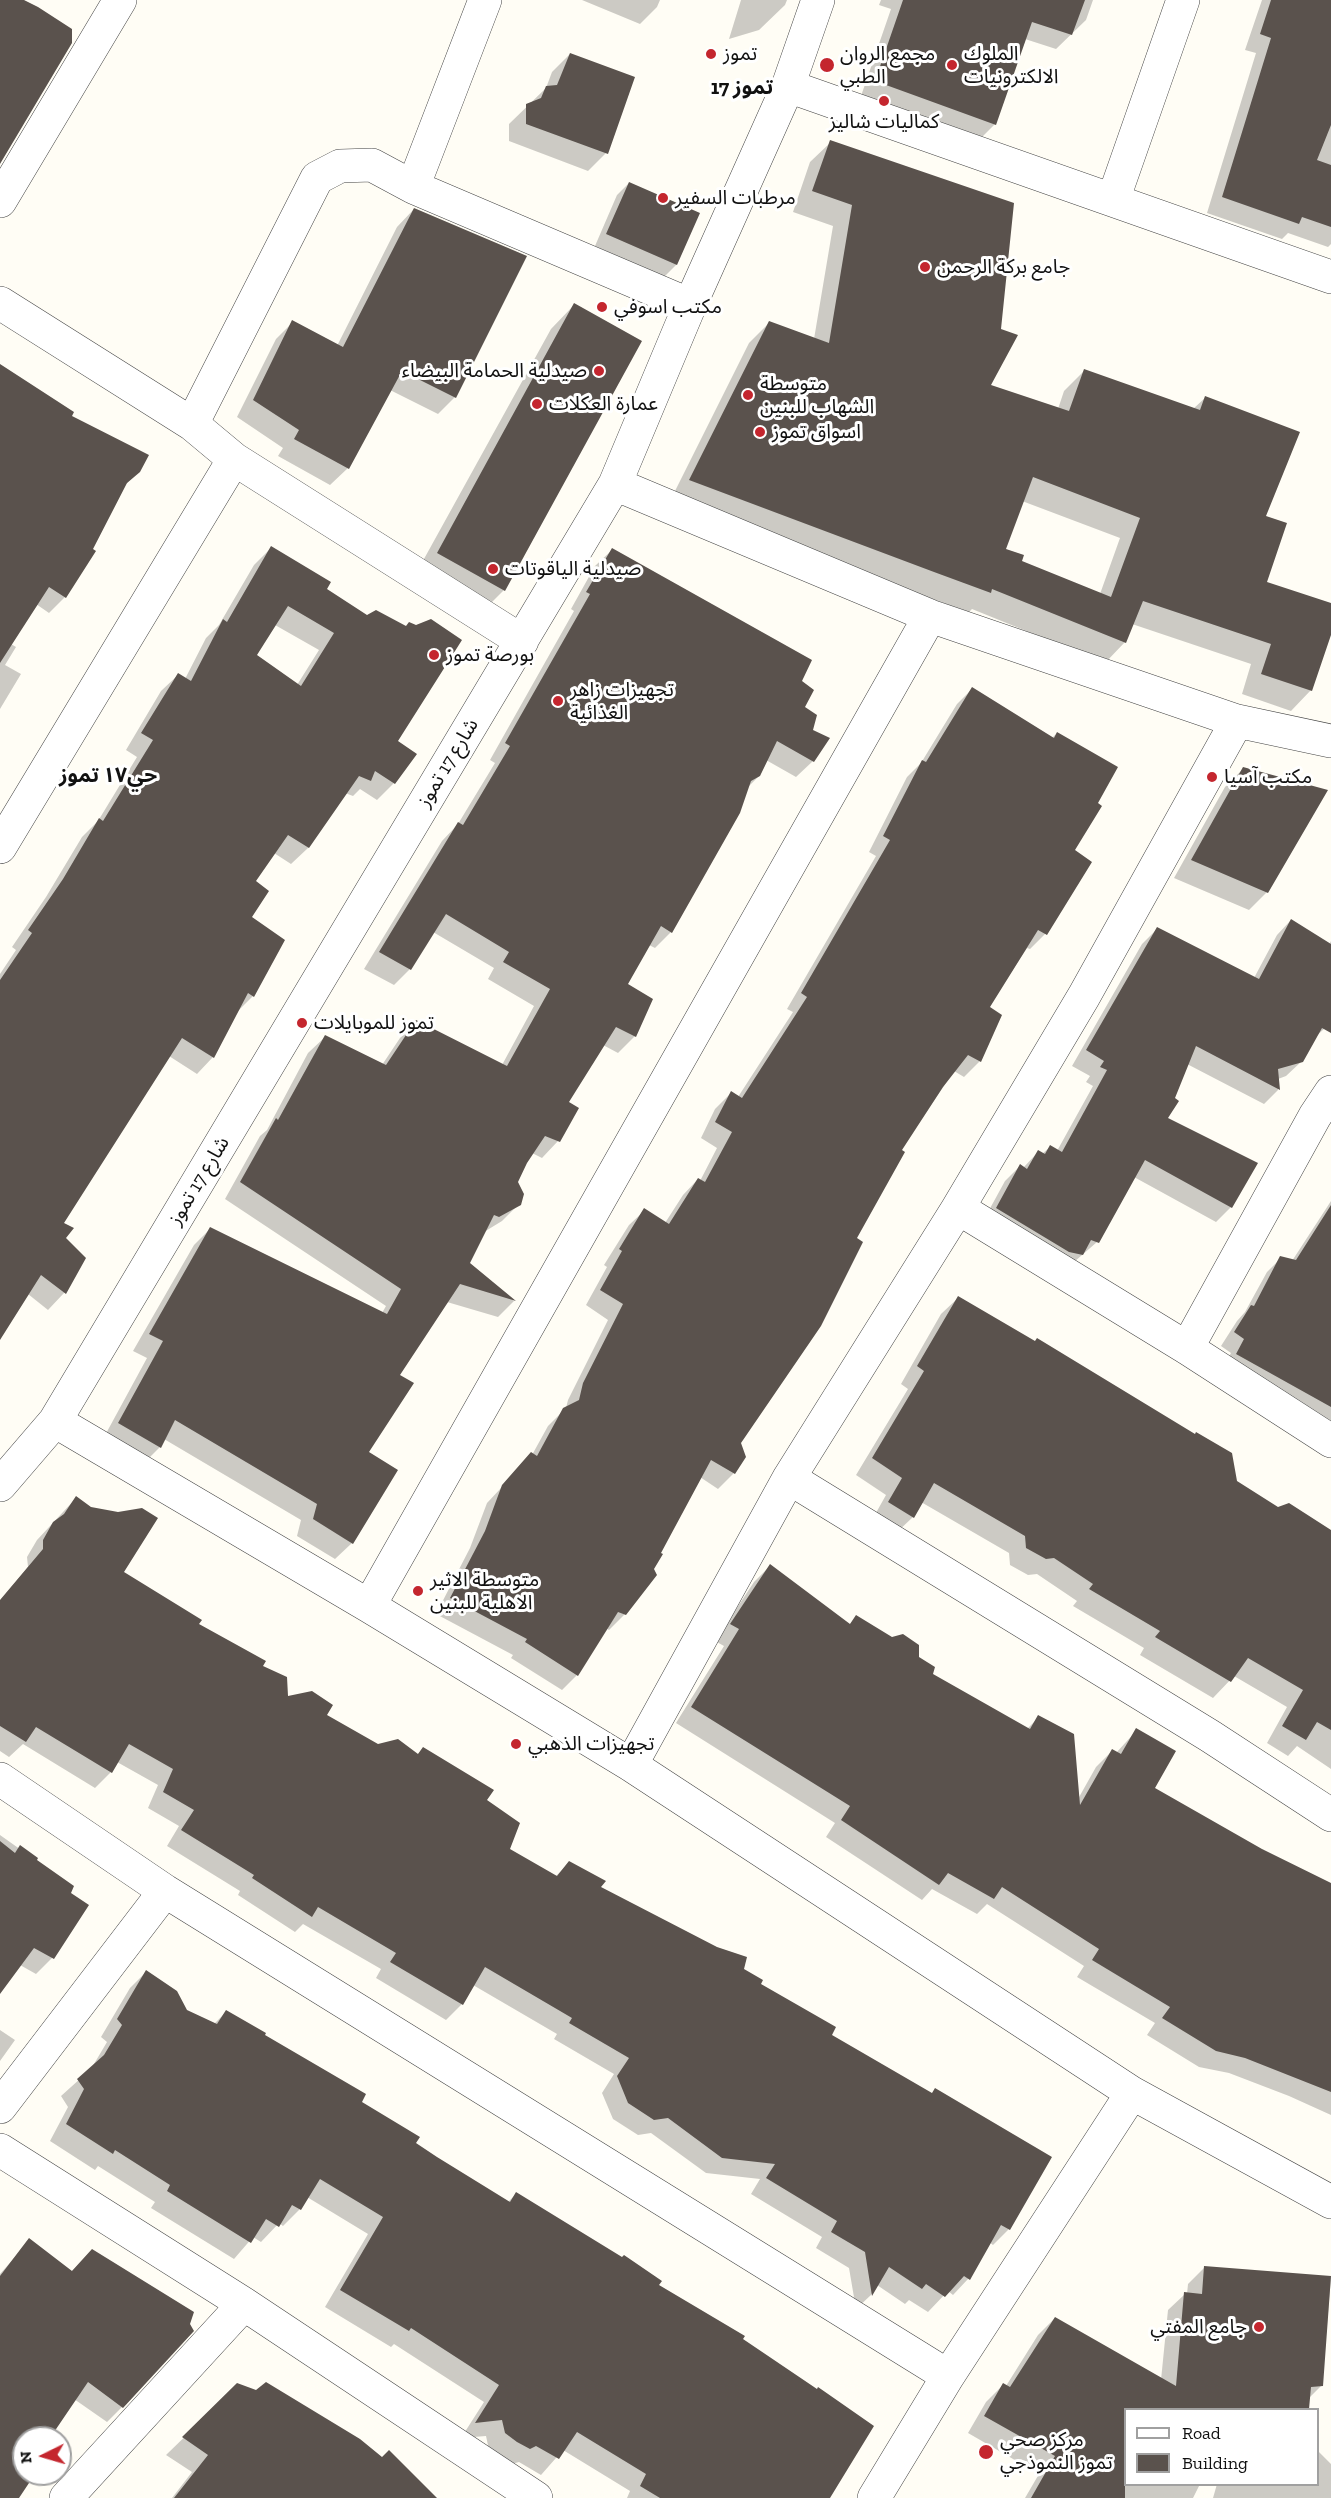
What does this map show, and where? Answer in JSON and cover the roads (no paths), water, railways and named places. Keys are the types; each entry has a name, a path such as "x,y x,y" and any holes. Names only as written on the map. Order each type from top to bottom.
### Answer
{"street":[{"path":"413,187 485,0"},
{"name":"شارع 17 تموز","path":"0,1485 55,1420 615,484 690,305 788,86 818,0"},
{"path":"1113,200 1183,0"},
{"path":"0,201 113,3"},
{"path":"788,86 1331,277"},
{"path":"192,424 317,178 340,166 372,165 413,187 690,305"},
{"path":"0,303 192,424 234,459 522,641"},
{"path":"0,847 234,459"},
{"path":"615,484 930,616 1237,721 1331,741"},
{"path":"369,1606 930,616"},
{"path":"631,1766 789,1478 958,1208 1084,996 1237,721"},
{"path":"1187,1348 1326,1111"},
{"path":"958,1208 1187,1348 1331,1441"},
{"path":"55,1420 369,1606 631,1766 1132,2093 1331,2202"},
{"path":"789,1478 1210,1736 1331,1815"},
{"path":"0,1779 165,1891 948,2376"},
{"path":"0,2108 165,1891"},
{"path":"874,2498 948,2376 1132,2093"},
{"path":"0,2150 244,2304 517,2493"},
{"path":"66,2498 244,2304"}],"place":[{"name":"تموز","path":"711,54"},
{"name":"مجمع الروان الطبي","path":"827,65"},
{"name":"الملوك الالكترونيات","path":"952,65"},
{"name":"كماليات شاليز","path":"884,101"},
{"name":"مرطبات السفير","path":"663,198"},
{"name":"جامع بركة الرحمن","path":"925,267"},
{"name":"مكتب اسوفي","path":"602,307"},
{"name":"صيدلية الحمامة البيضاء","path":"599,371"},
{"name":"متوسطة الشهاب للبنين","path":"748,395"},
{"name":"عمارة العكلات","path":"537,404"},
{"name":"اسواق تموز","path":"760,432"},
{"name":"صيدلية الياقوتات","path":"493,569"},
{"name":"بورصة تموز","path":"434,655"},
{"name":"تجهيزات زاهر الغذائية","path":"558,701"},
{"name":"مكتب آسيا","path":"1212,777"},
{"name":"تموز للموبايلات","path":"302,1023"},
{"name":"متوسطة الاثير الاهلية للبنين","path":"418,1591"},
{"name":"تجهيزات الذهبي","path":"516,1744"},
{"name":"جامع المفتي","path":"1259,2327"},
{"name":"مركز صحي تموز النموذجي","path":"986,2452"}],"district":[{"name":"17 تموز","path":"742,88"},
{"name":"حي۱۷ تموز","path":"108,776"}]}
